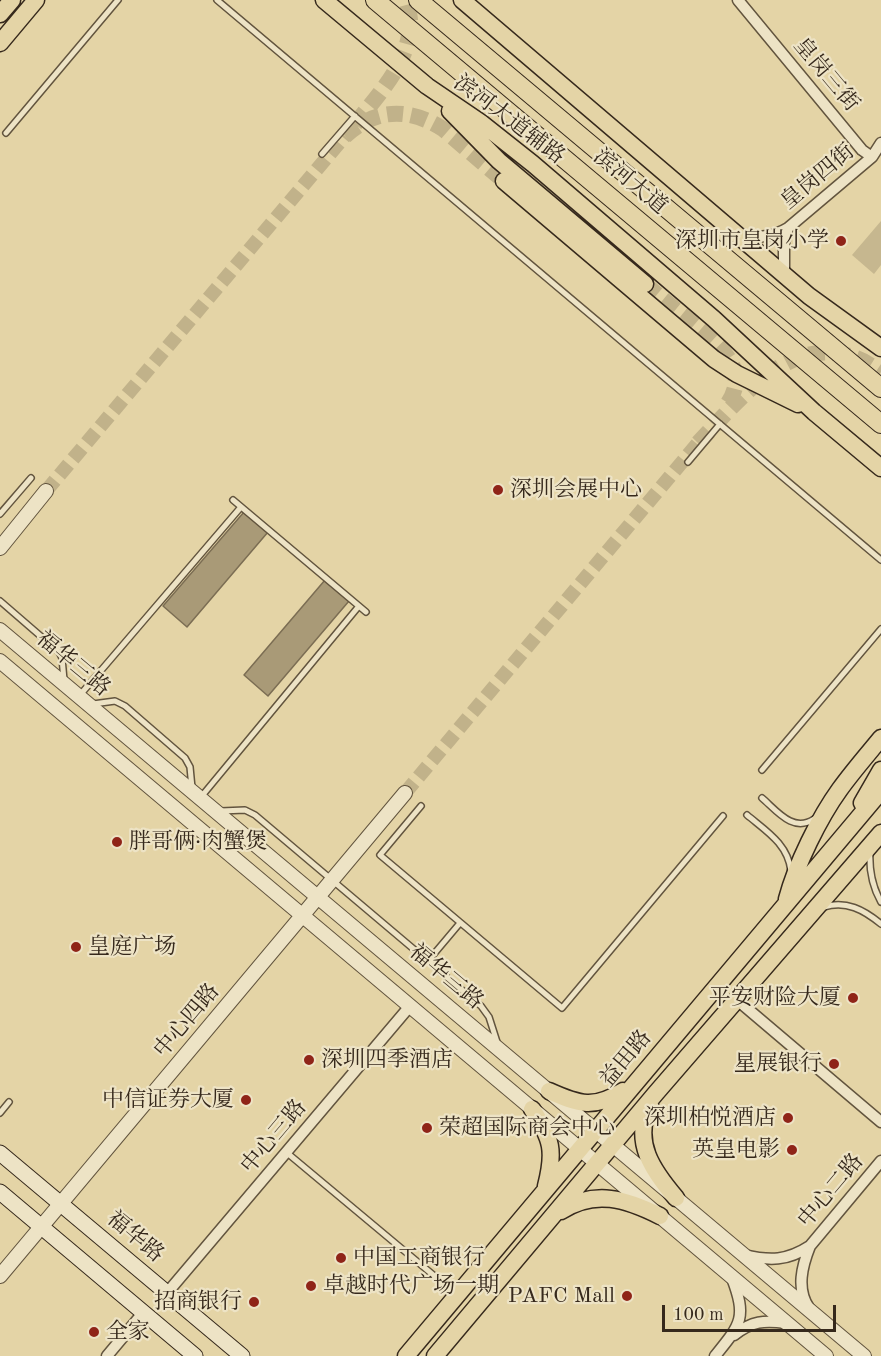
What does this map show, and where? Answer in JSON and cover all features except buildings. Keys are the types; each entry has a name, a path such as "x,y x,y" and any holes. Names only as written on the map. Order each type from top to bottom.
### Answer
{"highway":[{"name":"滨河大道","path":"375,0 881,424"},
{"name":"滨河大道","path":"418,0 881,388"}],"main road":[{"path":"0,14 12,0"},
{"path":"3,37 36,0"},
{"name":"滨河大道辅路","path":"324,0 427,86 480,122 533,164 714,319 814,412 881,468"},
{"path":"462,0 809,296 881,348"},
{"path":"427,86 499,161 645,284"},
{"path":"504,181 714,359 737,374 814,412"},
{"path":"785,906 794,877 819,825 841,788 881,738"},
{"path":"850,829 881,770"},
{"name":"益田路","path":"406,1356 881,791"},
{"name":"益田路","path":"435,1356 612,1144 877,838"},
{"path":"549,1091 567,1100 593,1103 608,1100 640,1077"},
{"path":"656,1093 646,1114 643,1133 646,1151 653,1167 676,1198"},
{"path":"532,1109 545,1128 550,1145 551,1161 545,1191"},
{"name":"福华路","path":"0,1153 242,1356"},
{"path":"0,1192 195,1356"},
{"path":"552,1216 571,1204 586,1199 600,1198 616,1199 637,1205 660,1216"}],"street":[{"name":"皇岗三街","path":"738,0 862,150 877,155"},
{"name":"皇岗三街","path":"747,0 877,155"},
{"name":"皇岗四街","path":"788,228 877,155 881,143"},
{"path":"740,236 766,237 788,228"},
{"path":"784,274 784,243 788,228"},
{"path":"0,548 46,491"},
{"name":"福华三路","path":"0,630 864,1356"},
{"name":"福华三路","path":"0,662 826,1356"},
{"name":"中心四路","path":"0,1276 405,793"},
{"path":"736,999 881,1122"},
{"name":"中心三路","path":"167,1293 410,1006"},
{"name":"中心二路","path":"744,1255 770,1259 784,1258 795,1255 810,1246 881,1161"},
{"name":"中心二路","path":"810,1246 803,1265 801,1281 803,1297 813,1313"},
{"path":"716,1356 731,1337 741,1312 732,1277"},
{"path":"107,1356 143,1313"},
{"path":"731,1337 754,1323 770,1321 787,1323"}],"lane":[{"path":"6,133 118,0"},
{"path":"217,0 881,560"},
{"path":"322,154 355,116"},
{"path":"688,462 720,424"},
{"path":"0,514 31,478"},
{"path":"233,500 366,612"},
{"path":"241,507 82,699 96,704 115,701 125,706 185,758 190,767 192,786 198,796 359,606"},
{"path":"0,601 59,652 62,658 64,679 68,687"},
{"path":"762,770 881,629"},
{"path":"762,798 787,819 804,824 817,817 841,788"},
{"path":"421,806 380,855 562,1008 723,816"},
{"path":"213,809 245,810 255,815 485,1010 497,1044 504,1054"},
{"path":"747,815 777,840 785,850 791,867 790,887"},
{"path":"877,838 870,859 872,882 881,902"},
{"path":"814,910 827,905 845,904 867,913 881,924"},
{"path":"428,961 460,923"},
{"path":"0,1113 9,1102"},
{"path":"286,1152 458,1295"}],"shaded area":[{"path":"881,221 881,265 874,274 852,255"},
{"path":"244,512 268,532 187,627 163,606"},
{"path":"325,580 349,601 268,696 244,675"}],"tunnel":[{"path":"355,124 388,82 405,51 410,18 406,0"},
{"path":"345,136 368,120 380,116 405,114 417,117 443,129 504,181"},
{"path":"46,491 345,136"},
{"path":"645,284 712,340 729,359 736,381 726,406"},
{"path":"698,443 747,392 766,376 807,355 829,352 853,357 881,372"},
{"path":"405,793 698,443"}],"place":[{"name":"深圳市皇岗小学","path":"841,241"},
{"name":"深圳会展中心","path":"498,490"},
{"name":"胖哥俩·肉蟹煲","path":"117,842"},
{"name":"皇庭广场","path":"76,947"},
{"name":"平安财险大厦","path":"853,998"},
{"name":"深圳四季酒店","path":"309,1060"},
{"name":"星展银行","path":"834,1064"},
{"name":"中信证券大厦","path":"246,1100"},
{"name":"深圳柏悦酒店","path":"788,1118"},
{"name":"荣超国际商会中心","path":"427,1128"},
{"name":"英皇电影","path":"792,1150"},
{"name":"中国工商银行","path":"341,1258"},
{"name":"卓越时代广场一期","path":"311,1286"},
{"name":"PAFC Mall","path":"627,1296"},
{"name":"招商银行","path":"254,1302"},
{"name":"全家","path":"94,1332"}]}
